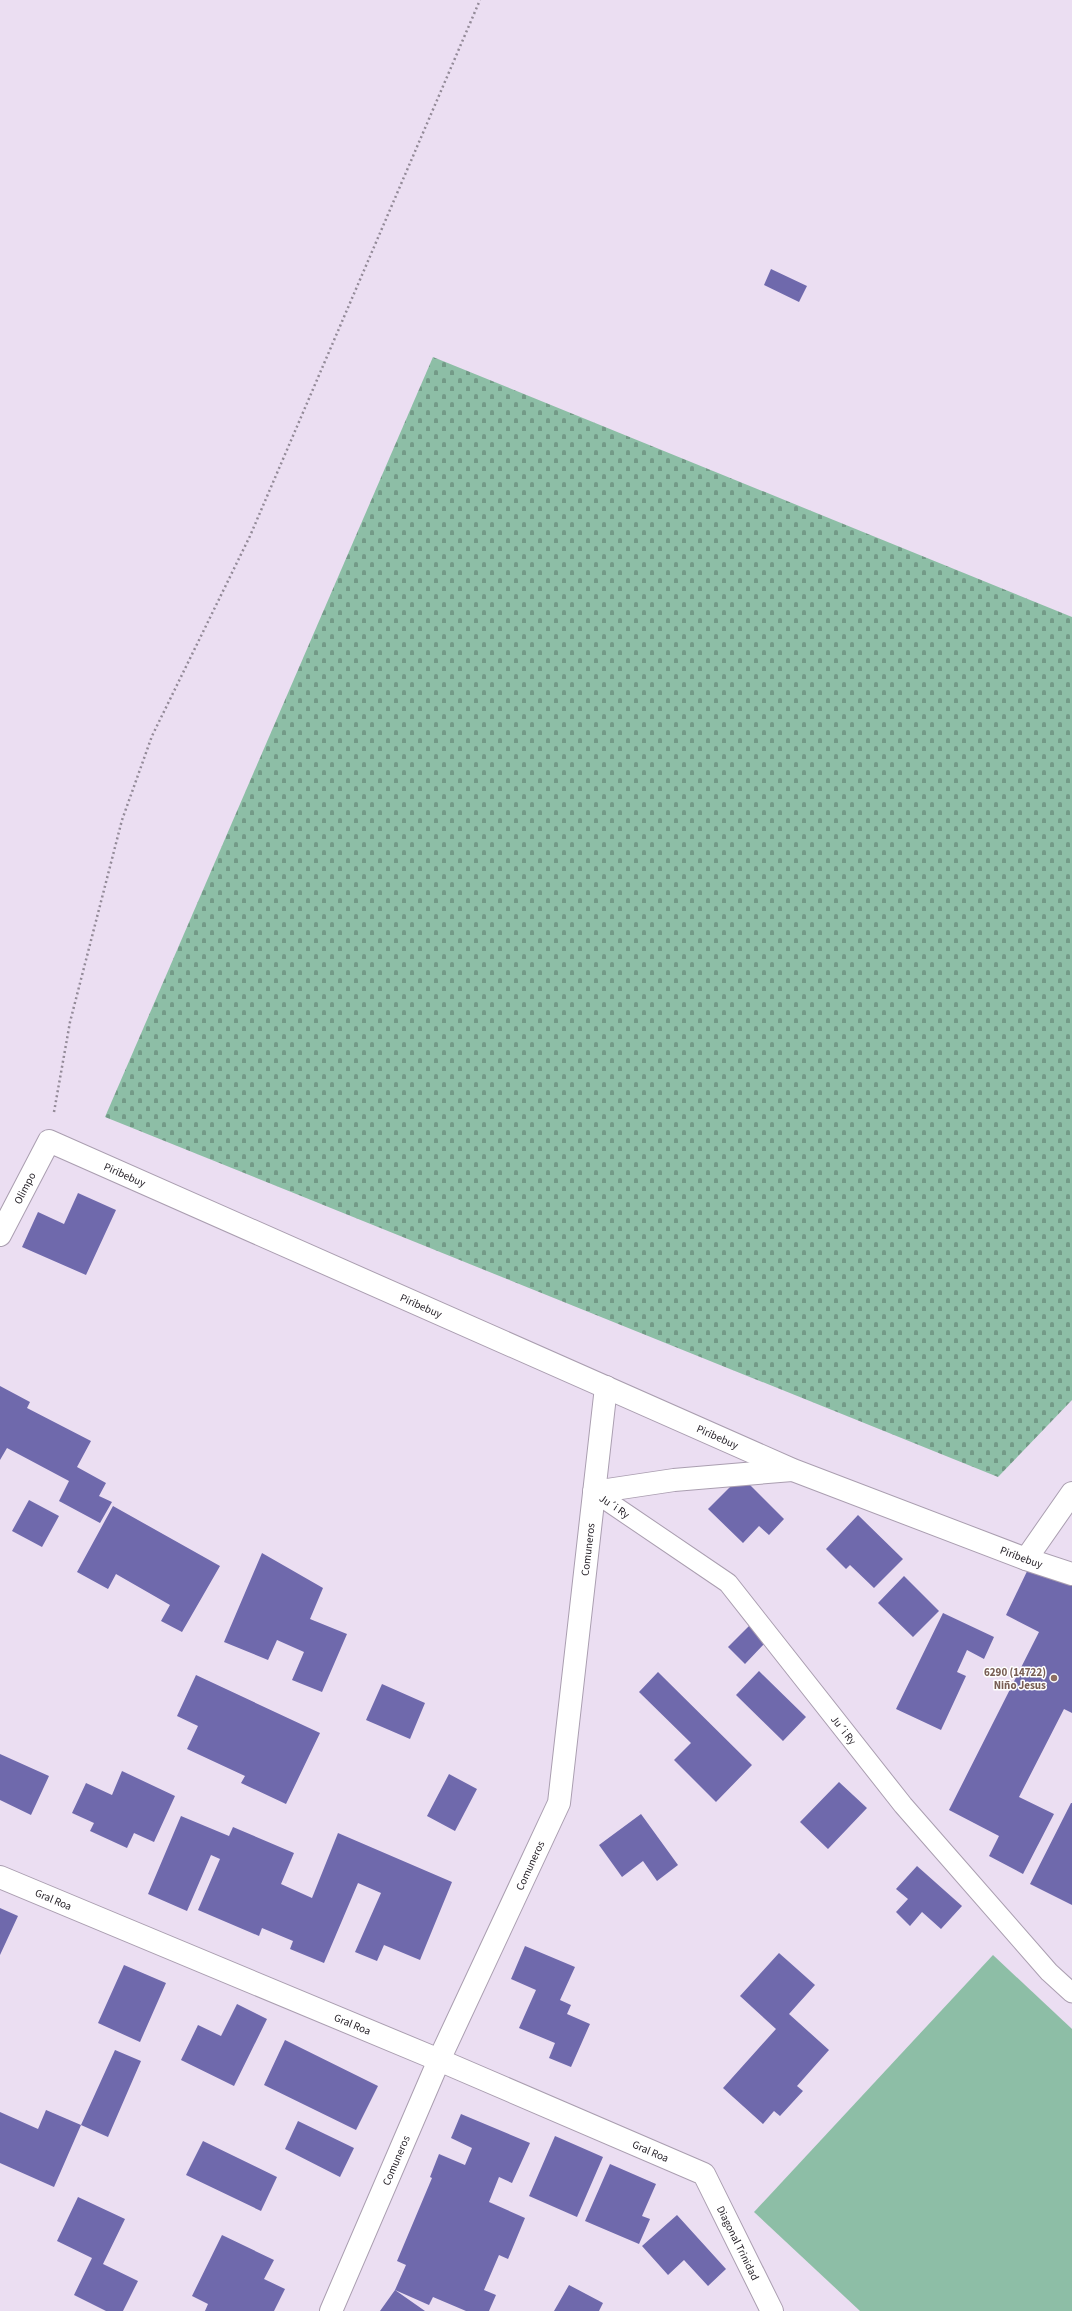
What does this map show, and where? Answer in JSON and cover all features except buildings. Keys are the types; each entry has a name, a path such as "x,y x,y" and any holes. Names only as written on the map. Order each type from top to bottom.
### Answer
{"street":[{"name":"Olimpo","path":"0,1234 49,1141"},
{"name":"Piribebuy","path":"49,1141 793,1470 1026,1559 1072,1574"},
{"name":"Comuneros","path":"330,2311 439,2060 559,1803 606,1387"},
{"name":"Piribebuy","path":"594,1492 674,1480 793,1470"},
{"path":"1026,1559 1072,1493"},
{"name":"Gral Roa","path":"0,1877 439,2060 704,2174"},
{"name":"Diagonal Trinidad","path":"704,2174 772,2311"}],"lane":[{"name":"Ju´i Ry","path":"594,1492 728,1583 903,1805 1049,1972 1072,1993"}],"path":[{"path":"49,1141 70,1022 122,820 152,736 250,536 480,0"}],"green space":[{"path":"433,357 1072,617 1072,1400 998,1477 105,1117"},
{"path":"993,1955 1072,2029 1072,2311 860,2311 754,2212"}],"place":[{"name":"6290 (14722) Niño Jesus","path":"1054,1678"}]}
